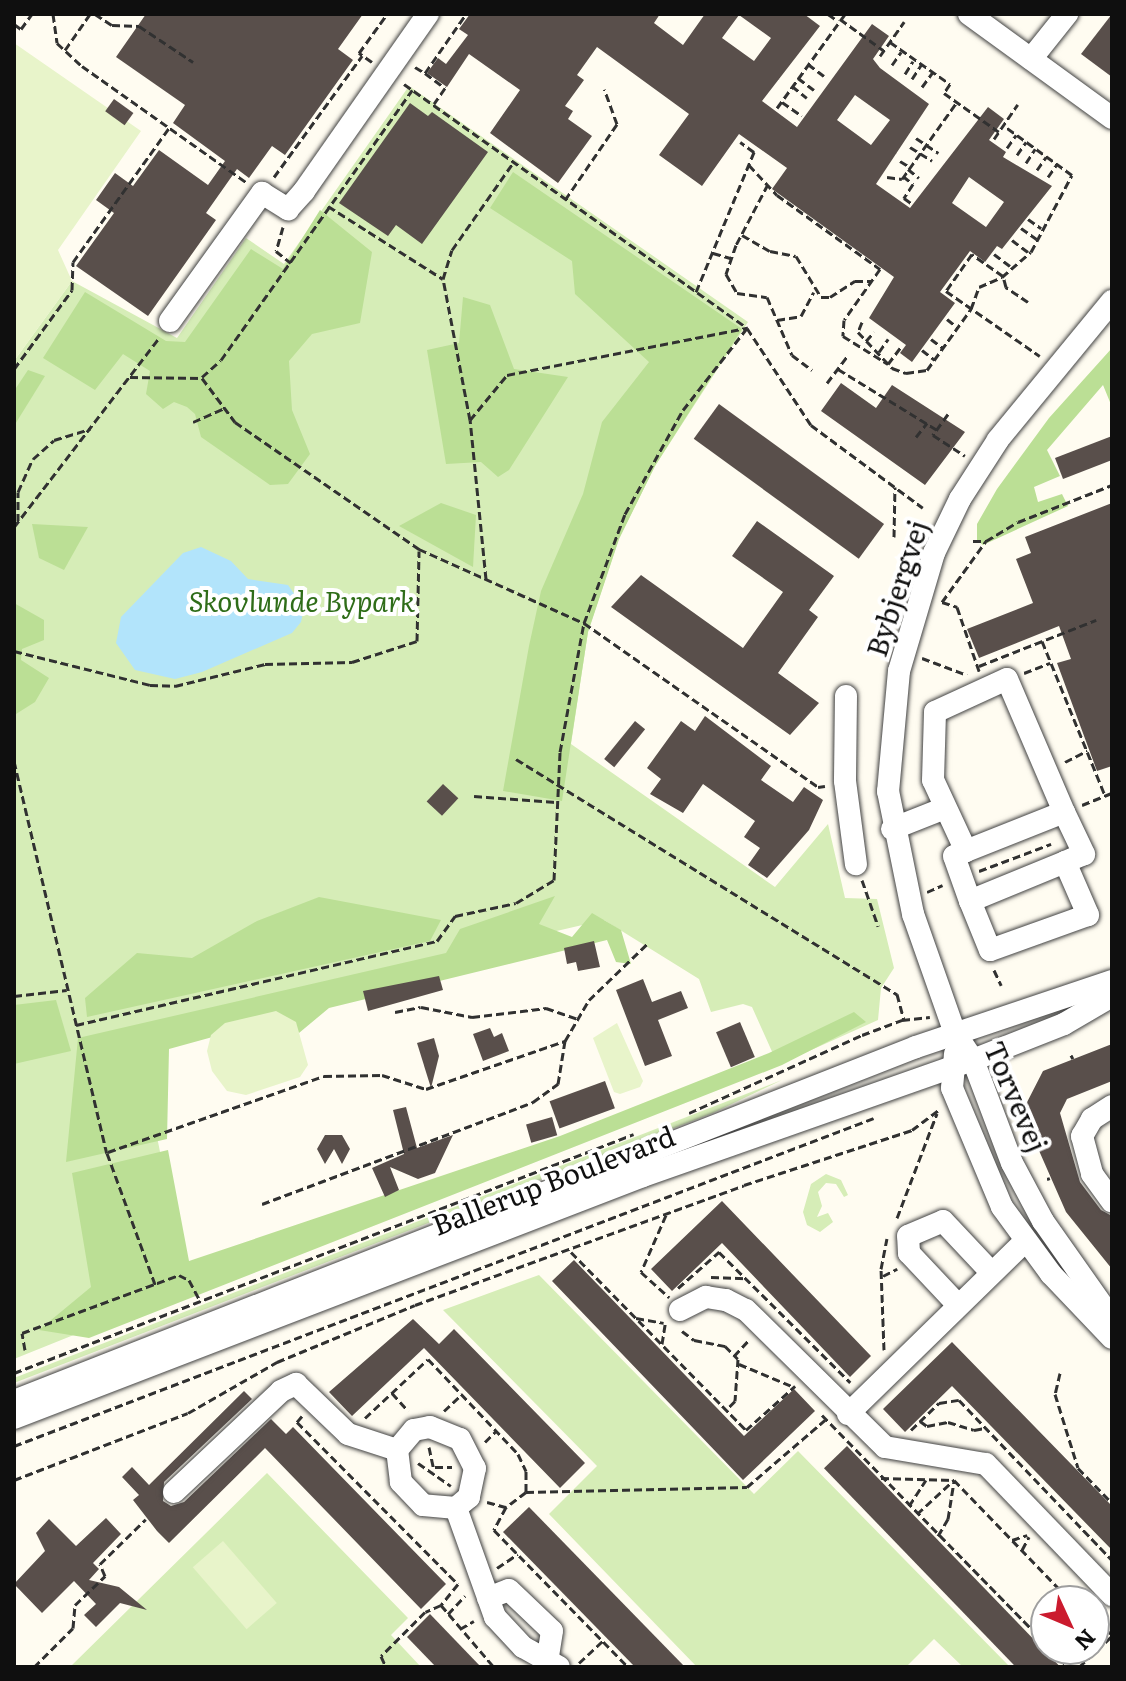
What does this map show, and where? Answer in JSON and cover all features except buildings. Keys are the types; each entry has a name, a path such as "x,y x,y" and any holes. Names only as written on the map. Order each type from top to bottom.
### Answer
{"street":[{"path":"170,321 262,193 288,209 428,14"},
{"path":"969,14 1112,118"},
{"path":"1031,59 1067,14"},
{"name":"Bybjergvej","path":"952,1024 909,899 892,829 890,742 903,652 919,595 960,499 1056,368 1112,301"},
{"path":"966,851 932,772 935,712 1007,679 1084,854 970,901"},
{"path":"846,696 845,781 856,864"},
{"path":"892,829 945,808"},
{"path":"1064,812 954,856 990,950 1088,915 1065,862"},
{"name":"Ballerup Boulevard","path":"14,1401 952,1024 1112,981"},
{"name":"Ballerup Boulevard","path":"14,1418 643,1176 960,1071 1064,1024 1112,996"},
{"name":"Torvevej","path":"952,1024 960,1071 1002,1207 1024,1242 1112,1338"},
{"name":"Torvevej","path":"960,1071 1043,1221 1112,1319"},
{"path":"1112,1106 1092,1119 1082,1136 1092,1174 1112,1202"},
{"path":"957,1304 909,1253 908,1236 943,1221 990,1271"},
{"path":"848,1414 990,1271 1024,1242"},
{"path":"670,1315 706,1297 726,1300 746,1310 802,1386 848,1414 885,1447 986,1464 1112,1595"},
{"path":"174,1492 281,1391 296,1384 348,1434 397,1450"},
{"path":"438,1429 460,1439 475,1468 469,1497 456,1508 427,1506 410,1496 398,1474 397,1450 414,1430 438,1429"},
{"path":"456,1508 495,1617 523,1647 553,1664"},
{"path":"488,1598 509,1590 552,1631 553,1664"}],"path":[{"path":"14,24 21,29 32,14"},
{"path":"53,14 57,43 65,50 262,193 362,56 387,14"},
{"path":"65,50 93,14 112,25 139,26 193,62"},
{"path":"425,73 466,14"},
{"path":"828,14 883,50"},
{"path":"777,108 845,14"},
{"path":"880,56 904,22"},
{"path":"890,42 950,84 944,93 999,132"},
{"path":"892,65 902,51"},
{"path":"362,56 425,73 445,88 433,106"},
{"path":"905,74 914,59"},
{"path":"393,64 412,90 433,106 747,328 811,425 923,508"},
{"path":"808,64 824,76"},
{"path":"912,79 922,64"},
{"path":"922,87 933,72"},
{"path":"798,78 814,90"},
{"path":"792,86 807,98"},
{"path":"565,200 617,124 604,89"},
{"path":"130,377 202,378 221,360 412,90"},
{"path":"782,101 802,116"},
{"path":"887,177 894,182 903,176 957,102"},
{"path":"994,139 1018,104"},
{"path":"749,165 768,184 880,269 841,331 906,373 927,370 971,309 979,287 1003,276 1029,254 1072,175 1003,125"},
{"path":"14,369 72,290 73,262 169,128"},
{"path":"1007,148 1016,134"},
{"path":"916,138 938,153"},
{"path":"696,293 754,152 740,142"},
{"path":"1017,155 1026,142"},
{"path":"910,147 932,161"},
{"path":"1026,163 1035,149"},
{"path":"1037,170 1046,156"},
{"path":"900,161 919,178"},
{"path":"486,580 470,420 443,279 452,250 513,163"},
{"path":"1048,177 1057,164"},
{"path":"903,176 913,184 904,198 911,203"},
{"path":"768,184 726,274 733,289 767,297 792,355 812,370"},
{"path":"328,206 443,279"},
{"path":"288,209 276,251 291,263"},
{"path":"1028,219 1041,228"},
{"path":"1021,228 1037,239"},
{"path":"742,235 770,251 796,256 814,292 825,299 855,281 871,281"},
{"path":"1012,240 1029,254"},
{"path":"713,253 731,258"},
{"path":"1028,302 1006,287 1003,276 972,254 946,291 1056,368"},
{"path":"994,254 1011,267"},
{"path":"777,320 801,316 814,292"},
{"path":"947,319 957,327"},
{"path":"14,527 170,321"},
{"path":"862,322 858,332 888,364"},
{"path":"470,420 507,375 747,328"},
{"path":"76,1025 437,941 455,916 516,903 554,880 556,802 565,714 584,623 632,501 683,410 747,328"},
{"path":"866,341 874,332"},
{"path":"878,354 888,339"},
{"path":"931,339 943,348"},
{"path":"888,364 901,347"},
{"path":"922,350 936,361"},
{"path":"827,383 848,355"},
{"path":"838,369 894,407"},
{"path":"202,378 235,422 419,549 584,623 818,787 845,781"},
{"path":"867,401 872,392"},
{"path":"889,415 898,402 937,430"},
{"path":"193,422 225,408"},
{"path":"948,414 933,435 980,468"},
{"path":"916,437 927,423"},
{"path":"18,522 18,492 33,459 54,440 90,429"},
{"path":"942,602 986,541 1018,522 1112,485"},
{"path":"894,537 895,487"},
{"path":"973,541 986,541"},
{"path":"14,651 150,685 175,686 265,664 352,662 417,641 419,549"},
{"path":"903,652 978,678 979,666 957,607 919,595"},
{"path":"979,666 1096,620"},
{"path":"1042,641 1105,795"},
{"path":"1007,679 1050,663"},
{"path":"1046,770 1087,751"},
{"path":"516,759 897,994 904,1020"},
{"path":"14,761 107,1153 155,1284"},
{"path":"1064,812 1112,793"},
{"path":"474,796 556,802"},
{"path":"909,899 1077,835"},
{"path":"856,864 878,926"},
{"path":"262,1204 533,1102 558,1084 565,1041 589,1000 649,942"},
{"path":"14,996 67,990"},
{"path":"395,1012 421,1007 472,1017 546,1008 578,1019"},
{"path":"683,1115 904,1020 952,1024"},
{"path":"107,1153 324,1076 382,1075 426,1089 565,1041"},
{"path":"14,1480 188,1413 277,1362 415,1305 912,1130 937,1113 960,1071"},
{"path":"14,1446 877,1117"},
{"path":"14,1373 639,1132"},
{"path":"662,1345 670,1315 669,1296 641,1272 666,1215"},
{"path":"571,1252 746,1430 802,1386"},
{"path":"25,1350 22,1333 179,1275 189,1280 200,1301"},
{"path":"636,1318 670,1315"},
{"path":"670,1315 694,1340 725,1346 739,1364 802,1386"},
{"path":"348,1434 428,1359 518,1454 526,1471 526,1492"},
{"path":"726,1410 735,1401 739,1364"},
{"path":"1060,1373 1055,1394 1078,1468 1112,1503"},
{"path":"438,1429 444,1410 462,1394"},
{"path":"313,1400 297,1422 458,1584 441,1605 425,1612 381,1656 386,1667"},
{"path":"819,1411 824,1421 1030,1628"},
{"path":"628,1667 494,1530 506,1507 526,1492 747,1487 824,1421 848,1414"},
{"path":"920,1421 927,1426 948,1422 974,1430 985,1428"},
{"path":"881,1478 954,1480 1056,1585"},
{"path":"909,1506 926,1480"},
{"path":"917,1514 954,1480"},
{"path":"938,1536 948,1519 954,1480"},
{"path":"34,1667 73,1628 75,1605 105,1576 100,1564 146,1519"},
{"path":"1012,1540 1030,1535"},
{"path":"441,1605 494,1667"},
{"path":"1079,1667 1112,1635"},
{"path":"576,1667 603,1641"}],"green space":[{"path":"14,43 141,131 58,250 72,281 14,361"},
{"name":"Skovlunde Bypark","path":"409,86 748,322 655,466 619,539 588,632 571,744 775,887 828,824 845,898 877,899 894,968 881,988 878,1020 778,1065 752,1007 743,1004 711,1012 699,979 604,920 135,1029 188,1289 14,1359 14,361 72,281 177,338 246,238 284,264"},
{"path":"513,172 742,329 655,466 619,539 588,632 562,801 503,791 529,646 541,591 583,494 602,422 649,362 575,294 572,261 490,208"},
{"path":"320,210 372,252 360,323 312,334 289,361 292,410 310,454 288,484 270,485 201,437 195,414 187,407 174,402 163,409 146,394 150,371 123,354 95,390 43,358 85,292 166,341 185,342 251,249 283,269"},
{"path":"463,297 490,305 514,369 568,377 509,470 498,477 481,462 446,464 427,350 459,343"},
{"path":"1112,348 1112,407 1103,385 1047,450 1060,476 1034,487 1038,502 1062,494 1068,506 983,545 977,540 977,524 997,489 1049,418"},
{"path":"28,370 45,376 14,426 14,391"},
{"path":"441,503 476,515 473,567 399,526"},
{"path":"32,524 88,527 64,570 39,558"},
{"path":"14,603 44,620 44,640 22,649 21,660 49,678 35,702 16,714"},
{"path":"555,896 539,924 572,937 592,913 621,930 631,964 616,962 607,940 329,1008 299,1033 278,1019 169,1049 167,1139 66,1162 78,1038 446,953 460,929"},
{"path":"319,897 441,920 430,941 87,1017 85,998 137,953 192,958 257,921"},
{"path":"56,1000 71,1051 14,1064 14,1005"},
{"path":"276,1011 296,1022 308,1065 300,1077 246,1095 227,1091 212,1071 207,1051 211,1035 225,1023"},
{"path":"854,1012 866,1022 782,1065 89,1338 39,1330 91,1287 72,1173 168,1150 189,1261 560,1136 769,1053"},
{"path":"617,1023 643,1081 640,1087 620,1094 614,1092 593,1038"},
{"path":"782,1080 713,1113 14,1383 14,1378"},
{"path":"826,1174 841,1180 848,1195 844,1197 836,1184 826,1183 818,1192 822,1206 817,1217 828,1213 833,1222 820,1232 807,1225 803,1212 811,1184"},
{"path":"539,1275 754,1494 798,1451 1010,1667 963,1667 934,1639 906,1667 697,1667 549,1514 597,1466 443,1310"},
{"path":"267,1473 408,1618 391,1635 421,1667 70,1667"},
{"path":"223,1541 277,1603 247,1629 193,1567"}],"water":[{"path":"201,547 231,561 248,579 288,585 304,608 301,622 292,633 202,672 175,679 135,670 116,643 121,617 183,553"}]}
